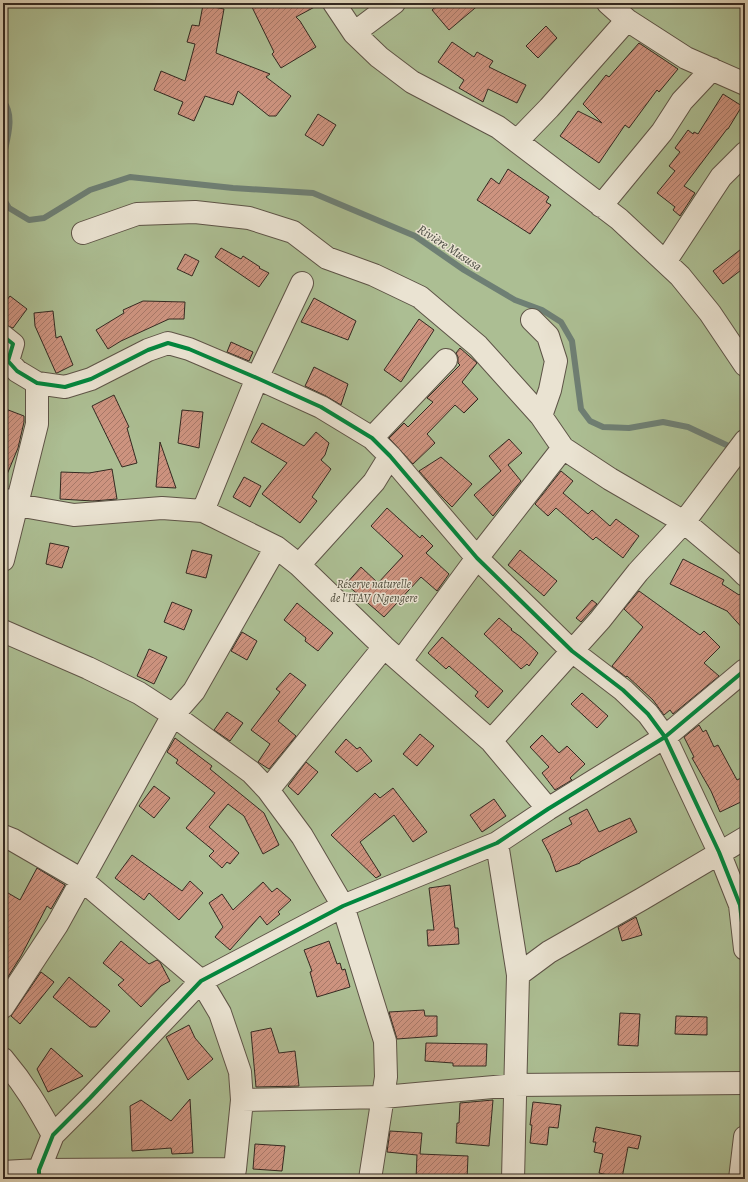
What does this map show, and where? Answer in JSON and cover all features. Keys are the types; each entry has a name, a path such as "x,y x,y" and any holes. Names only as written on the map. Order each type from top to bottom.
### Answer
{"street":[{"path":"334,3 354,33 379,57 412,82 498,127 619,220 680,276 710,313 745,365"},
{"path":"354,33 394,3"},
{"path":"608,3 627,20 686,58 745,84"},
{"path":"517,141 549,108 627,20"},
{"path":"601,206 662,132 682,101 712,69"},
{"path":"665,262 722,177 745,153"},
{"path":"83,233 136,214 195,212 249,218 293,232 327,258 374,275 420,297 478,346 541,416 563,448 610,479 684,522 745,575"},
{"path":"203,511 257,378 302,283"},
{"path":"532,320 548,336 556,361 550,390 541,416"},
{"path":"3,336 13,344 8,361 17,371 37,383 65,387 91,379 148,350 168,343 189,349 321,407 372,438 390,456 477,558 572,651 623,690 648,714 665,737 719,852 740,905 745,949"},
{"path":"372,438 446,360"},
{"path":"3,560 10,502 37,424 37,383"},
{"path":"490,741 600,620 638,572 684,522 745,441"},
{"path":"401,662 477,558 563,448"},
{"path":"299,565 374,482 390,456"},
{"path":"10,502 74,515 162,508 203,511 276,547 299,565 384,647 490,741 548,809"},
{"path":"3,1007 57,925 172,715 194,691 276,547"},
{"path":"3,631 95,671 139,693 172,715 251,772 268,790 302,836 343,906 385,1040 386,1077 370,1179"},
{"path":"268,790 384,647"},
{"path":"39,1175 53,1135 201,981 343,906 497,843 548,809 665,737 745,670"},
{"path":"3,836 13,840 82,880 201,981 220,1013 240,1072 242,1100 234,1174 39,1175 3,1172"},
{"path":"518,975 549,952 745,838"},
{"path":"497,843 518,975 513,1179"},
{"path":"3,1059 20,1079 33,1098 53,1135"},
{"path":"242,1100 382,1097 515,1085 745,1083"},
{"path":"740,1179 745,1138"}],"green space":[{"name":"Réserve naturelle de l'ITAV (Ngengere","path":"3,3 745,3 745,1179 3,1179"}],"building":[{"path":"250,3 322,3 296,17 316,47 281,68 272,54 274,52"},
{"path":"440,3 481,3 449,30 432,10"},
{"path":"203,5 224,9 216,53 270,74 266,77 291,96 276,116 269,116 238,91 233,105 205,96 194,121 178,114 183,102 154,90 161,71 185,81 195,44 187,42 192,25 199,26"},
{"path":"546,26 557,38 538,58 526,46"},
{"path":"452,42 474,57 477,52 493,61 489,67 526,85 517,103 488,89 483,102 459,88 464,80 438,62"},
{"path":"639,43 678,69 659,92 657,90 629,128 625,125 599,163 560,136 578,111 602,123 583,104 606,75 609,77"},
{"path":"723,94 742,106 728,129 684,186 695,193 680,216 673,210 675,207 657,193 675,171 669,166 680,152 675,148 688,130 693,134 694,132 698,134"},
{"path":"318,114 336,125 323,146 305,135"},
{"path":"508,169 549,197 546,202 551,205 530,234 477,200 491,178 499,184"},
{"path":"745,246 745,267 723,284 713,271"},
{"path":"221,248 241,259 243,256 260,267 259,268 269,273 259,287 215,257"},
{"path":"185,254 199,261 192,276 177,269"},
{"path":"10,296 27,309 13,328 3,324 3,305"},
{"path":"314,298 356,321 348,340 301,322"},
{"path":"143,301 185,302 184,319 169,319 121,341 108,349 96,330 124,313 123,310"},
{"path":"53,311 56,338 61,336 73,365 57,373 35,326 34,313"},
{"path":"419,319 434,330 401,382 384,370"},
{"path":"231,342 253,352 249,361 227,352"},
{"path":"460,348 477,363 462,382 478,399 464,413 455,405 427,434 435,443 413,464 389,438 404,423 408,427 433,402 427,398 460,365 458,363 456,353"},
{"path":"314,367 348,384 341,405 305,386"},
{"path":"114,395 129,427 127,428 137,463 122,467 92,406"},
{"path":"3,408 24,416 24,422 18,448 3,484"},
{"path":"182,410 203,412 199,448 178,443"},
{"path":"262,423 304,446 316,432 329,443 325,455 321,460 331,469 312,497 317,501 300,523 262,494 287,463 251,442"},
{"path":"509,439 522,453 508,465 521,481 493,516 474,495 501,471 489,456"},
{"path":"160,442 176,488 156,487"},
{"path":"441,457 472,484 452,507 419,471"},
{"path":"112,469 117,499 93,501 60,499 61,472 89,473"},
{"path":"561,471 573,481 563,493 588,514 592,510 610,526 616,519 639,536 623,558 596,537 593,540 556,508 548,516 535,504"},
{"path":"244,477 261,486 250,507 233,497"},
{"path":"387,508 420,538 422,535 433,546 426,553 449,574 437,591 421,577 384,617 346,584 361,567 378,583 403,556 371,526"},
{"path":"50,543 69,547 62,568 46,564"},
{"path":"192,550 212,555 206,578 186,573"},
{"path":"520,550 557,581 544,596 508,565"},
{"path":"683,559 724,580 722,584 739,595 745,589 745,631 727,611 670,584"},
{"path":"639,591 700,635 704,631 720,647 704,663 719,676 673,714 670,710 664,715 653,700 627,676 626,677 612,666 643,627 624,609"},
{"path":"592,600 597,604 581,622 576,618"},
{"path":"172,602 192,610 184,630 164,622"},
{"path":"297,603 333,633 318,651 305,641 306,638 284,620"},
{"path":"499,618 538,653 529,666 527,664 521,669 484,634"},
{"path":"242,632 257,641 247,660 231,651"},
{"path":"442,637 503,691 488,708 475,696 478,692 449,666 446,669 428,653"},
{"path":"149,649 167,657 154,684 137,676"},
{"path":"290,673 306,685 278,721 296,736 269,769 258,762 270,744 251,730 280,692 276,689"},
{"path":"582,693 608,716 597,728 571,704"},
{"path":"227,712 243,723 230,741 214,730"},
{"path":"699,725 703,732 706,730 714,747 718,745 737,780 741,778 745,788 745,800 720,812 711,791 692,758 694,757 684,737"},
{"path":"420,734 434,746 417,766 403,754"},
{"path":"542,735 559,753 567,746 585,764 570,778 572,780 555,790 542,773 549,767 530,747"},
{"path":"175,738 212,766 210,769 264,813 279,845 263,854 244,816 228,804 209,827 239,853 230,864 227,862 222,868 209,856 214,851 186,828 215,793 176,763 178,760 167,752"},
{"path":"346,739 357,749 360,747 372,761 357,772 335,752"},
{"path":"306,762 318,772 298,795 288,786"},
{"path":"154,786 170,798 154,818 139,806"},
{"path":"393,788 427,832 413,842 394,815 360,842 381,875 376,878 331,835 375,793 380,798"},
{"path":"494,799 506,816 482,832 470,815"},
{"path":"587,809 599,832 630,818 637,832 580,863 556,872 550,855 542,840 572,824 569,818"},
{"path":"132,855 182,891 190,881 203,893 179,920 149,893 144,900 115,878"},
{"path":"37,868 65,885 51,909 47,906 21,956 6,980 3,978 3,890 20,900"},
{"path":"263,882 272,892 277,888 291,900 278,912 280,914 267,925 260,916 230,950 215,937 223,927 209,903 222,894 233,910"},
{"path":"450,885 455,928 458,928 459,944 428,946 427,930 434,930 429,888"},
{"path":"636,917 642,935 622,941 618,927"},
{"path":"121,941 149,964 157,960 160,962 170,981 161,986 141,1007 118,985 124,980 103,963"},
{"path":"329,941 337,964 340,963 342,970 345,969 350,987 317,997 310,972 312,971 304,950"},
{"path":"41,972 54,982 20,1024 11,1016"},
{"path":"69,977 110,1011 96,1027 90,1027 53,997"},
{"path":"424,1010 425,1016 437,1016 437,1036 397,1039 389,1012"},
{"path":"620,1013 640,1014 638,1046 618,1045"},
{"path":"676,1016 707,1017 707,1035 675,1034"},
{"path":"189,1025 195,1038 213,1059 188,1080 166,1037"},
{"path":"271,1028 279,1053 295,1051 299,1086 256,1087 251,1032"},
{"path":"426,1043 487,1044 486,1066 453,1066 453,1063 425,1061"},
{"path":"51,1048 83,1076 48,1092 37,1069"},
{"path":"190,1099 193,1153 172,1154 171,1148 132,1151 130,1106 141,1100 171,1121"},
{"path":"493,1100 489,1146 456,1143 460,1103"},
{"path":"533,1102 561,1105 558,1128 549,1127 547,1145 530,1143 532,1125 530,1125"},
{"path":"596,1127 641,1136 638,1149 628,1147 622,1178 599,1173 603,1154 594,1152 596,1142 593,1142"},
{"path":"390,1131 422,1133 420,1154 468,1156 467,1179 416,1179 417,1155 387,1152"},
{"path":"255,1144 285,1146 282,1171 253,1169"}],"waterway":[{"name":"Rivière Mususa","path":"3,101 7,107 10,121 3,159"},
{"name":"Rivière Mususa","path":"3,198 9,208 29,220 44,218 90,190 130,177 233,188 313,193 415,236 464,270 515,300 542,310 561,322 572,341 581,409 590,421 603,427 629,428 663,422 688,427 735,449"}],"cycle path":[{"path":"3,336 13,344 8,361 17,371 37,383 65,387 91,379 148,350 168,343 189,349 321,407 372,438 390,456 477,558 572,651 623,690 648,714 665,737 719,852 740,905 745,949"},
{"path":"39,1179 39,1170 53,1135 201,981 343,906 497,843 548,809 665,737 745,670"}]}
